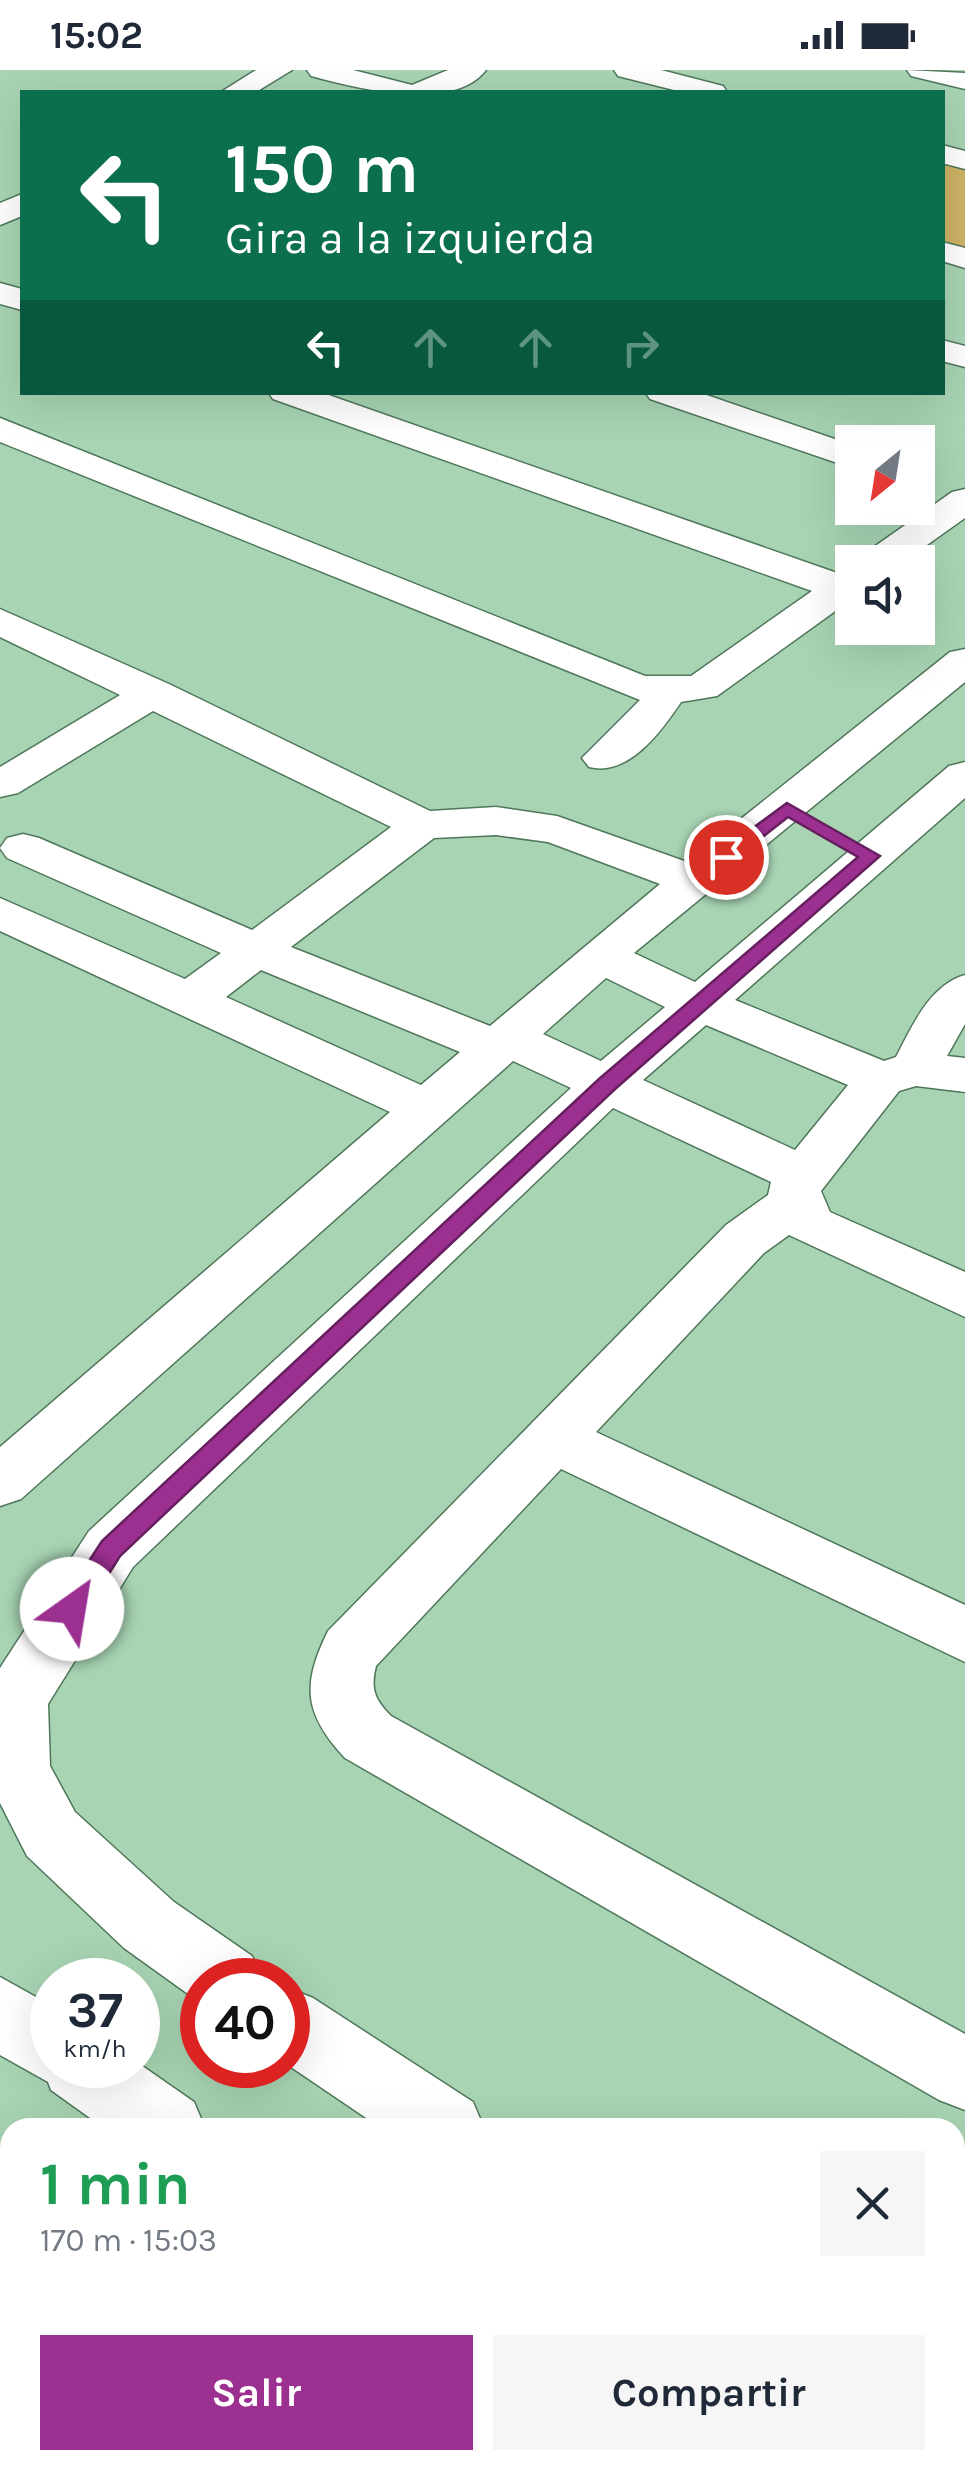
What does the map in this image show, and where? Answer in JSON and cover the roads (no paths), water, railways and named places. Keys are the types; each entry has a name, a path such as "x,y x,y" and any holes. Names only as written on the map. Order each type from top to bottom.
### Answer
{"street":[{"path":"240,90 278,70"},
{"path":"321,70 396,90"},
{"path":"374,70 428,89 472,70"},
{"path":"628,70 705,90"},
{"path":"921,70 965,81"},
{"path":"294,395 835,580"},
{"path":"671,395 835,451"},
{"path":"0,429 638,687 666,691 702,688 835,593"},
{"path":"897,545 954,493"},
{"path":"0,621 423,825 496,821 558,830 695,881"},
{"path":"196,1958 150,1925 51,1834 17,1770 15,1700 111,1548 697,1002 965,661"},
{"path":"604,758 650,716 666,691"},
{"path":"154,692 1,784 19,797 29,812 31,830 12,859 606,1084 798,1188"},
{"path":"0,1482 424,1107 695,881 829,832 965,775"},
{"path":"188,1001 423,825"},
{"path":"0,913 424,1107"},
{"path":"602,956 697,1002 898,1074 965,1075"},
{"path":"965,992 798,1188 350,1650 338,1674 339,1698 350,1720 368,1737 965,2074"},
{"path":"798,1188 801,1215 825,1234 965,1296"},
{"path":"555,1439 965,1634"},
{"path":"0,2012 30,2033"},
{"path":"310,2038 432,2118"},
{"path":"110,2088 154,2118"}]}
